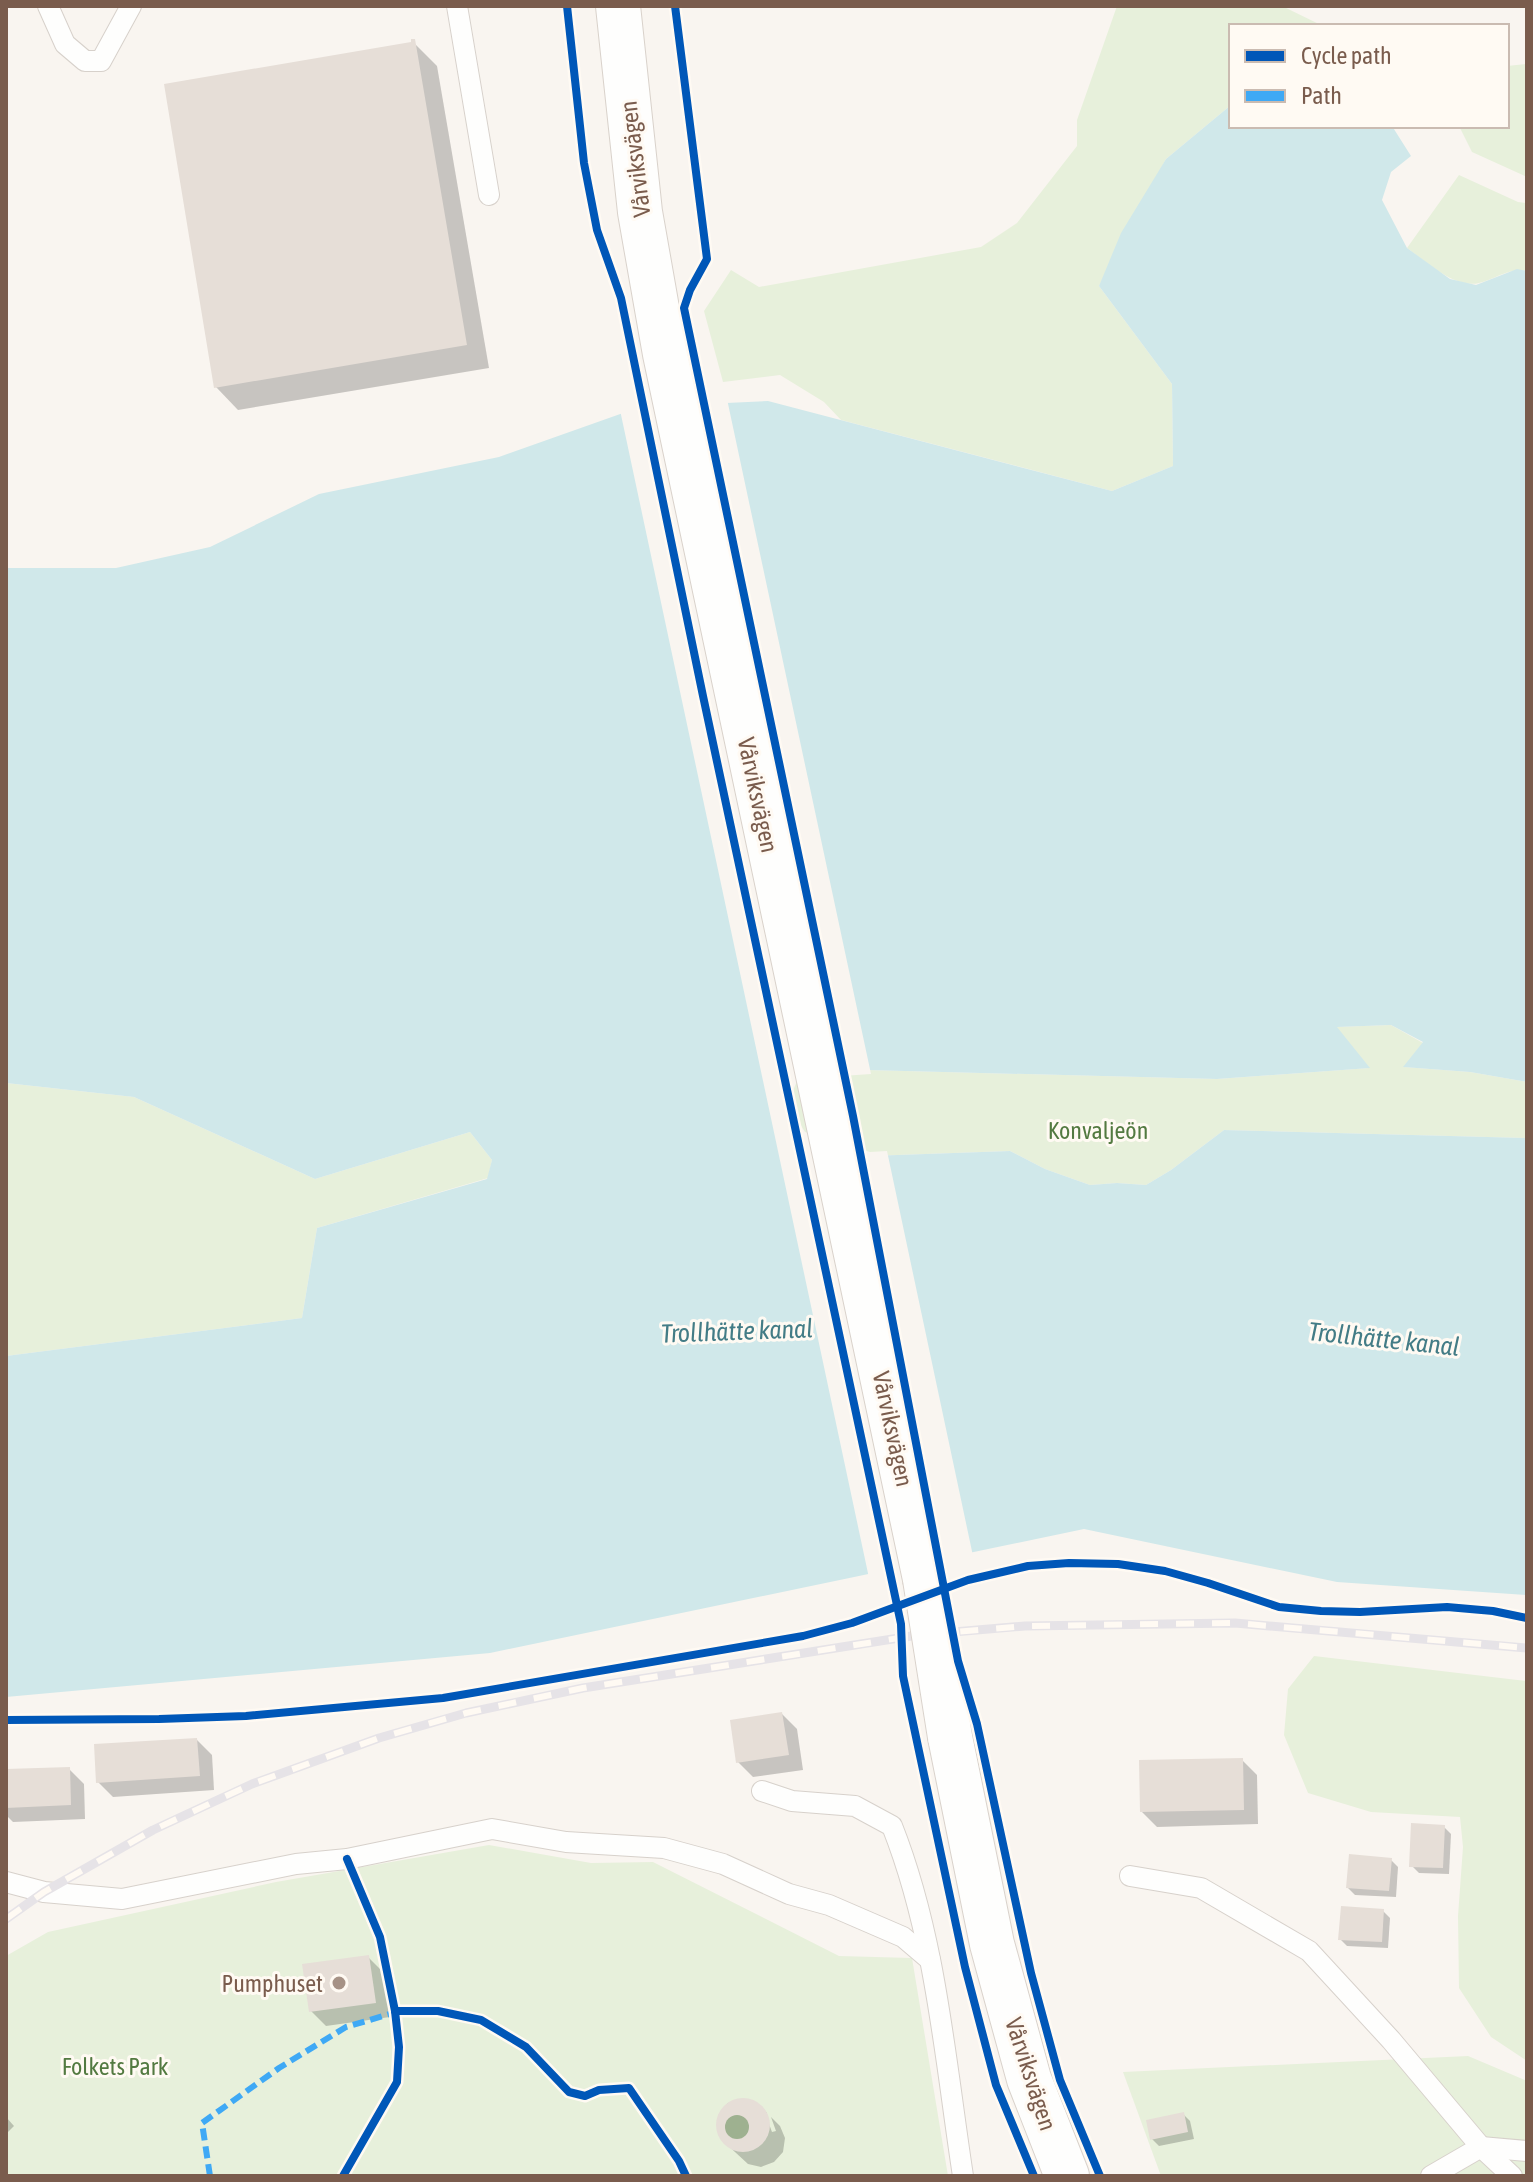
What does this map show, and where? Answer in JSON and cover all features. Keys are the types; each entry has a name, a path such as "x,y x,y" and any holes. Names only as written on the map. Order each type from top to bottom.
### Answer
{"street":[{"name":"Vårviksvägen","path":"618,6 640,212 665,354 925,1579 950,1737 996,1959 1029,2079 1067,2176"}],"lane":[{"path":"48,6 65,44 85,61 101,61 131,6"},
{"path":"457,6 489,195"},
{"path":"762,1791 792,1801 855,1806 892,1826 907,1865 930,1960 963,2176"},
{"path":"6,1882 44,1892 122,1899 296,1864 347,1859 492,1829 566,1842 664,1848 723,1864 789,1894 829,1905 903,1937 930,1960"},
{"path":"1130,1876 1201,1888 1309,1951 1391,2040 1481,2147 1512,2176"},
{"path":"1431,2176 1481,2147 1527,2151"}],"green space":[{"path":"1117,6 1282,6 1319,24 1229,24 1229,107 1166,159 1099,286 1172,384 1173,466 1112,491 841,420 824,402 780,375 723,382 704,311 731,270 759,287 981,247 1017,223 1077,146 1077,120"},
{"path":"1527,64 1527,177 1472,152 1460,128 1509,128 1509,66"},
{"path":"1459,175 1518,202 1527,203 1527,271 1514,271 1470,284 1441,273 1407,248"},
{"name":"Konvaljeön","path":"1391,1025 1423,1043 1404,1067 1470,1072 1527,1082 1527,1138 1224,1130 1146,1185 1090,1185 1045,1169 1010,1151 869,1156 803,1135 783,1104 795,1076 867,1070 1217,1079 1369,1068 1336,1027"},
{"path":"6,1083 134,1097 315,1179 470,1132 492,1160 488,1178 317,1228 302,1318 6,1356"},
{"path":"1314,1656 1527,1681 1527,2061 1491,2037 1459,1988 1458,1916 1463,1847 1460,1817 1371,1812 1308,1793 1284,1735 1288,1689"},
{"name":"Folkets Park","path":"489,1845 591,1863 653,1862 839,1956 912,1958 948,2176 6,2176 6,1956 48,1932 276,1882"},
{"path":"1468,2056 1527,2081 1527,2176 1161,2176 1123,2072"}],"water":[{"name":"Trollhätte kanal","path":"1229,107 1229,128 1393,128 1411,156 1391,172 1382,200 1407,248 1450,279 1476,285 1517,269 1527,271 1527,1082 1470,1072 1403,1067 1423,1042 1391,1025 1337,1027 1370,1068 1217,1079 867,1070 795,1076 783,1104 803,1135 869,1156 1010,1151 1045,1169 1090,1185 1146,1185 1224,1130 1527,1138 1527,1595 1337,1582 1084,1529 490,1653 6,1697 6,1356 302,1318 317,1228 487,1179 492,1160 470,1132 315,1179 134,1097 6,1083 6,568 116,568 210,547 319,494 499,457 640,407 768,401 1112,491 1173,466 1172,384 1099,286 1121,233 1166,159"}],"pier":[{"path":"727,399 871,1074 798,1079 787,1104 805,1132 870,1152 887,1151 973,1556 869,1578 620,410 640,403"}],"building":[{"path":"415,39 467,345 214,388 164,84 411,42"},
{"path":"782,1712 789,1755 736,1763 730,1720"},
{"path":"197,1738 200,1776 96,1783 94,1744"},
{"path":"1243,1758 1244,1810 1140,1812 1139,1760"},
{"path":"70,1767 71,1805 6,1808 6,1769"},
{"path":"1411,1823 1445,1825 1443,1868 1409,1867"},
{"path":"1349,1854 1392,1858 1389,1891 1346,1888"},
{"path":"1341,1906 1384,1909 1382,1942 1338,1940"},
{"name":"Pumphuset","path":"369,1955 376,2003 309,2012 302,1964"},
{"path":"743,2098 762,2106 770,2125 762,2144 743,2152 724,2144 716,2125 724,2106"},
{"path":"1184,2112 1188,2132 1150,2140 1146,2120"}],"railway":[{"path":"6,1919 44,1892 153,1830 252,1784 379,1738 466,1713 583,1688 918,1635 1025,1626 1235,1623 1527,1648"}],"marked path":[{"path":"210,2176 202,2123 279,2068 346,2027 400,2011"}],"cycle path":[{"path":"567,6 584,163 597,230 621,298 901,1624 903,1676 965,1967 996,2085 1034,2176"},
{"path":"675,6 707,259 684,308 853,1116 958,1661 977,1724 1031,1973 1060,2080 1100,2176"},
{"path":"6,1720 246,1716 443,1698 803,1636 852,1623 968,1580 1028,1566 1069,1563 1118,1564 1165,1571 1279,1607 1360,1612 1447,1607 1527,1618"},
{"path":"343,2176 397,2082 399,2047 380,1937 347,1859"},
{"path":"395,2011 438,2011 481,2020 526,2047 569,2092 585,2096 599,2090 629,2088 686,2176"}],"place":[{"name":"Pumphuset","path":"339,1983"}]}
